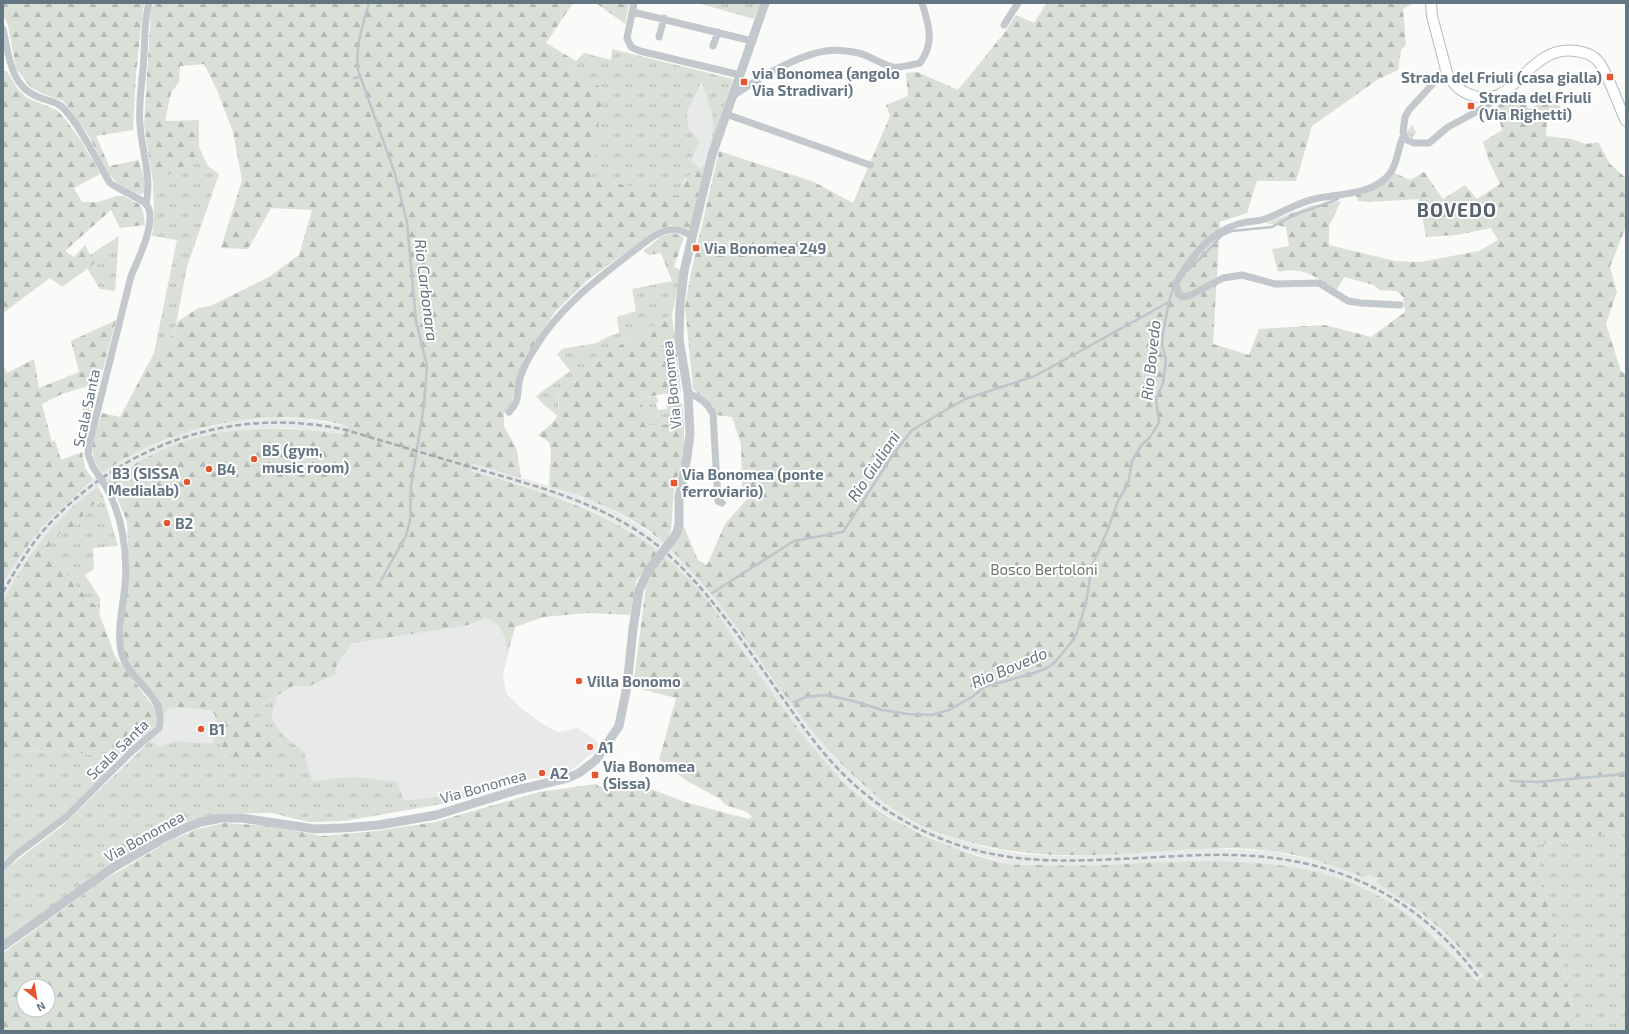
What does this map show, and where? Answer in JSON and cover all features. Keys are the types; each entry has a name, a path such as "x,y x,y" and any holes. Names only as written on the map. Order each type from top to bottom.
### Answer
{"main road":[{"path":"1431,3 1432,16 1445,66 1451,81 1464,93 1480,99 1488,99 1499,96 1542,58 1562,50 1583,52 1591,55 1601,66 1626,121"}],"street":[{"name":"Scala Santa","path":"3,867 17,854 65,818 132,751 160,728 160,710 145,686 128,668 122,656 121,616 125,574 124,545 119,518 105,485 93,467 88,454 131,276 142,252 149,226 149,209 146,204 149,188 140,125 140,95 144,56 145,24 149,3"},
{"path":"634,3 627,38 631,47 640,51 740,75"},
{"name":"Via Bonomea","path":"3,946 114,867 161,840 197,823 221,818 242,818 315,829 379,825 436,815 517,790 568,778 578,773 596,760 620,726 627,686 639,590 648,571 677,532 679,524 678,497 690,440 688,393 681,353 679,320 684,272 712,155 765,3"},
{"path":"733,96 780,68 817,52 839,50 859,53 892,67 920,63 927,49 931,35 922,3"},
{"path":"1004,25 1018,3"},
{"path":"633,12 664,18 752,42"},
{"path":"659,37 664,18"},
{"path":"3,29 12,70 20,85 38,97 59,104 86,139 110,183 146,204"},
{"path":"713,46 718,32"},
{"path":"1445,66 1439,77 1409,110 1405,117 1403,124 1404,135 1407,140 1414,143 1428,143 1448,127 1489,104 1499,96"},
{"path":"726,114 870,165"},
{"path":"1400,304 1361,304 1348,301 1319,283 1275,284 1242,275 1223,278 1189,296 1182,297 1178,294 1176,283 1183,271 1204,244 1218,233 1229,227 1266,219 1308,200 1352,192 1381,182 1392,170 1400,142 1404,135"},
{"path":"509,412 515,405 518,397 520,378 535,347 574,298 626,257 663,231 672,229 680,230 692,236"},
{"path":"688,393 710,406 713,414 718,501 722,503"}],"shaded area":[{"path":"703,80 713,117 712,145 705,166 699,167 691,161 699,141 689,128 687,113"},
{"path":"273,418 304,419 347,426 345,434 290,428 263,428 237,430 208,435 170,447 132,465 98,486 72,507 48,532 28,559 3,599 3,583 41,528 93,479 115,464 131,454 183,433 235,421"},
{"path":"472,464 557,488 604,505 635,523 664,543 692,570 712,593 804,720 832,755 859,782 908,819 941,834 984,847 1021,854 1071,856 1210,848 1272,851 1330,864 1365,878 1369,873 1378,878 1447,934 1484,976 1475,980 1433,935 1394,905 1364,888 1151,863 1104,866 1009,864 954,848 901,824 860,797 825,763 796,727 708,603 685,574 658,551 628,530 599,514 576,504 527,487 471,471"},
{"path":"137,498 515,627 503,674 506,693 523,710 543,724 558,732 578,728 598,742 597,750 570,771 563,774 506,783 453,802 344,821 309,822 272,813 217,814 189,821 159,835 131,759 161,730 163,720 123,642"}],"green space":[{"path":"3,3 145,3 143,9 136,74 133,130 96,136 109,166 139,160 144,178 145,191 141,195 119,185 107,172 89,136 63,101 41,93 30,87 16,68 8,25 3,15"},
{"name":"Bosco Bertoloni","path":"154,3 573,3 546,43 576,61 568,73 603,88 592,178 677,196 691,173 700,167 705,166 690,230 670,225 655,231 588,280 555,312 523,360 512,401 504,414 504,426 517,450 521,478 473,464 471,471 529,488 585,509 611,521 637,536 661,554 684,574 708,601 782,707 825,762 858,795 879,811 903,825 958,849 980,857 1009,864 1081,866 1215,861 1278,865 1308,870 1337,878 1365,889 1397,907 1438,941 1475,980 1484,976 1447,934 1419,911 1377,883 1378,878 1369,874 1365,878 1331,865 1296,855 1242,848 1196,849 1101,855 1054,855 1030,853 982,846 939,833 905,817 877,796 846,769 819,739 720,606 694,574 665,544 639,524 625,516 580,496 549,486 551,452 549,442 538,435 556,418 559,408 559,394 608,352 672,315 681,391 641,398 645,426 684,423 684,453 674,489 671,531 669,535 674,542 682,522 698,560 707,565 725,524 748,498 742,485 741,444 732,417 716,415 713,406 693,389 685,307 691,272 719,151 814,182 853,203 890,116 886,105 908,96 906,73 917,72 958,90 1005,32 1016,15 1034,23 1046,4 1044,3 1414,3 1403,9 1406,45 1401,50 1398,70 1377,80 1312,126 1296,181 1257,181 1247,213 1220,222 1213,344 1249,355 1259,329 1325,325 1371,337 1405,312 1403,297 1397,291 1379,290 1374,285 1344,277 1336,291 1316,277 1303,272 1295,270 1278,272 1272,249 1289,246 1286,227 1266,223 1310,206 1341,201 1329,226 1329,245 1395,261 1420,262 1479,251 1498,240 1491,228 1457,235 1426,237 1419,199 1369,202 1358,201 1356,195 1382,185 1395,173 1410,180 1424,172 1443,199 1465,185 1477,199 1500,184 1489,161 1483,142 1502,130 1496,108 1516,88 1529,109 1553,96 1561,108 1547,120 1546,136 1571,139 1586,144 1598,142 1610,164 1626,178 1626,226 1610,267 1617,292 1606,324 1621,371 1626,375 1626,831 1534,845 1578,1031 3,1031 3,953 104,880 168,842 197,829 224,823 270,826 322,836 376,831 435,822 539,792 596,784 600,787 611,786 651,789 685,802 748,819 752,817 745,811 723,803 720,799 687,781 659,760 676,698 633,687 646,586 652,574 645,568 636,582 630,615 587,613 543,617 515,627 507,654 505,638 500,627 490,619 483,619 468,625 353,643 337,663 335,675 309,686 293,686 256,708 258,730 263,737 274,745 266,755 260,758 221,755 219,739 212,744 218,727 212,710 171,707 163,714 125,658 123,642 124,613 129,564 127,522 118,500 107,480 137,462 169,447 212,434 256,429 300,429 344,434 347,426 316,420 285,418 252,419 219,424 187,432 157,443 128,457 102,473 97,465 92,450 94,437 102,413 120,417 154,353 174,334 177,322 198,308 210,306 269,277 299,255 312,210 271,208 248,249 221,248 242,180 233,132 217,90 204,64 180,66 179,82 171,93 165,121 199,120 199,147 203,156 153,183 144,125 151,10"},
{"path":"596,3 629,3 625,24"},
{"path":"698,3 760,3 754,19"},
{"path":"612,49 733,79 712,145 713,117 702,81 687,113 689,128 699,141 691,161 699,167 685,179 677,196 591,178 603,89 568,73 576,61 584,53 611,60"},
{"path":"3,71 7,71 17,88 27,98 57,110 82,142 100,174 74,188 82,202 98,202 117,196 123,196 139,204 143,211 145,225 120,228 111,210 65,251 74,257 85,245 95,263 62,287 50,278 3,313"},
{"path":"1412,125 1416,133 1412,139 1407,132"},
{"path":"203,156 208,166 219,174 187,267 174,334 154,353 177,240 152,236 154,217 153,183"},
{"path":"673,233 684,237 674,267 672,281 661,253 649,255 643,251 662,236"},
{"path":"119,236 115,291 100,289 87,268 95,263 90,255"},
{"path":"674,267 681,270 672,315 608,352 559,394 558,416 544,405 536,396 570,371 557,354 562,349 597,343 609,336 619,333 617,317 636,311 632,289 672,281"},
{"path":"116,320 87,429 84,424 83,413 88,386 62,394 42,404 52,442 55,440 61,460 82,452 85,468 93,479 41,528 3,583 3,364 7,373 34,359 39,388 79,372 71,341"},
{"path":"656,396 659,402 656,402 658,410 667,409 666,401 675,400 677,403 682,403 684,423 645,426 641,398"},
{"path":"98,486 104,498 84,511 81,523 61,532 45,551 89,600 100,609 99,613 115,656 156,710 157,724 117,759 66,751 3,752 3,599 28,559 48,532 72,507"},
{"path":"104,498 118,546 93,548 94,569 85,575 100,598 100,609 89,600 45,551 61,531 81,523 84,511"},
{"path":"277,697 271,718 283,735 304,752 312,781 354,777 397,782 404,801 483,792 453,802 344,821 309,822 272,813 239,813 217,814 189,821 166,831 126,855 3,941 3,872 7,868 62,826 150,741 159,746 177,741 212,744 219,739 221,755 234,755 255,759 263,737 257,729 256,708"},
{"path":"66,751 117,759 88,792 55,822 3,861 3,752"},
{"path":"1626,831 1626,1031 1578,1031 1534,845"}],"waterway":[{"name":"Rio Carbonara","path":"369,3 359,44 357,61 358,70 395,174 407,222 416,321 427,366 424,405 411,486 410,520 406,536 381,580"},
{"name":"Rio Carbonara","path":"354,78 360,77"},
{"name":"Rio Bovedo","path":"1188,270 1222,235 1232,231 1272,227 1294,215 1338,199"},
{"name":"Rio Bovedo","path":"794,702 806,697 825,695 854,701 882,710 908,714 932,715 949,710 972,697 985,687 1034,673 1047,668 1054,663 1076,635 1086,603 1092,566 1118,501 1128,484 1132,461 1141,446 1151,436 1159,422 1156,399 1163,383 1166,359 1162,345 1163,333 1173,288"},
{"name":"Rio Giuliani","path":"712,593 794,541 843,532 892,456 912,430 965,399 1035,376 1169,302"},
{"path":"1511,781 1538,782 1626,773"}],"railway":[{"path":"3,592 37,538 73,501 107,475 142,454 181,438 221,428 262,423 304,424 346,430 519,481 570,498 595,508 642,534 663,550 680,566 713,602 809,735 836,767 876,803 919,829 964,847 1008,857 1073,861 1193,855 1230,855 1266,857 1299,862 1330,870 1359,881 1387,895 1413,911 1437,931 1459,953 1480,979"}],"place":[{"name":"Strada del Friuli (casa gialla)","path":"1610,77"},
{"name":"via Bonomea (angolo Via Stradivari)","path":"744,82"},
{"name":"Strada del Friuli (Via Righetti)","path":"1471,106"},
{"name":"Via Bonomea 249","path":"696,248"},
{"name":"B5 (gym, music room)","path":"254,459"},
{"name":"B4","path":"209,469"},
{"name":"B3 (SISSA Medialab)","path":"187,482"},
{"name":"Via Bonomea (ponte ferroviario)","path":"674,483"},
{"name":"B2","path":"167,523"},
{"name":"Villa Bonomo","path":"579,681"},
{"name":"B1","path":"201,729"},
{"name":"A1","path":"590,747"},
{"name":"A2","path":"542,773"},
{"name":"Via Bonomea (Sissa)","path":"595,775"}],"district":[{"name":"BOVEDO","path":"1457,209"}]}
